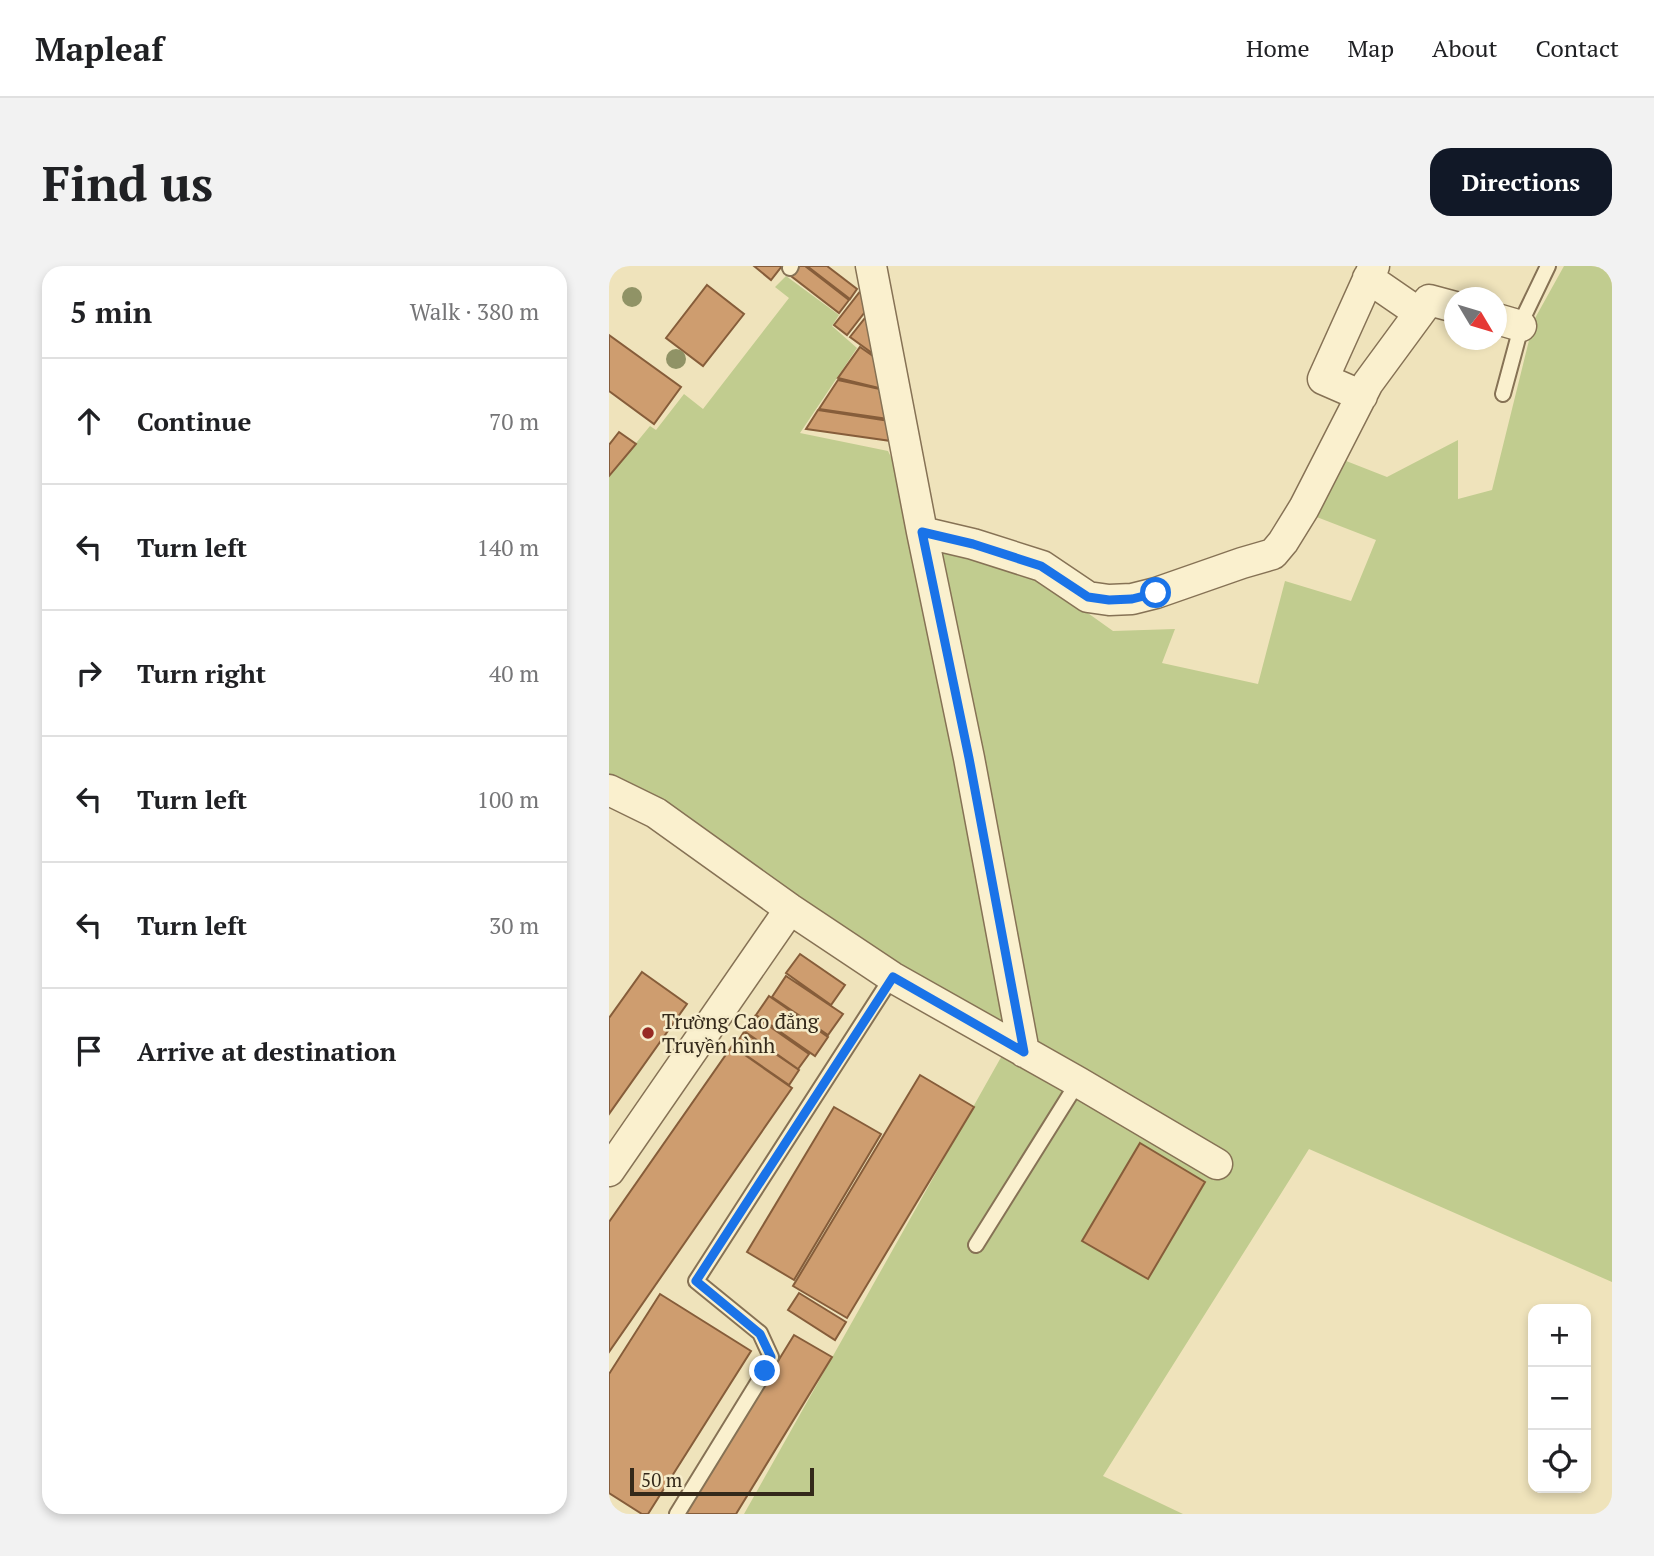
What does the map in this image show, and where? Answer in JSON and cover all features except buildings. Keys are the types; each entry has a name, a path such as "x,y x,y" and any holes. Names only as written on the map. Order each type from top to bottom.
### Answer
{"street":[{"path":"871,266 969,758 1024,1052"},
{"path":"1361,396 1323,379 1371,272 1419,313"},
{"path":"922,532 973,544 1041,566 1088,597 1109,600 1132,599 1156,593 1273,554 1304,508 1368,383 1429,300 1444,304"},
{"path":"609,790 656,813 790,909 893,977 1217,1164"},
{"path":"609,1171 790,909"}],"lane":[{"path":"1503,394 1509,323 1524,316 1548,266"},
{"path":"677,1514 771,1357 760,1334 696,1281 893,977"},
{"path":"976,1245 1078,1082"}],"green space":[{"path":"1564,266 1612,266 1612,1282 1309,1149 1103,1476 1183,1514 744,1514 1013,1036 903,968 609,777 609,476 650,426 656,430 684,394 703,409 789,298 775,287 786,276 839,315 832,326 857,348 800,433 888,451 933,542 1033,574 1113,631 1175,629 1162,663 1258,684 1285,581 1351,601 1376,540 1309,514 1336,457 1387,477 1458,440 1458,499 1492,490 1534,320"}],"place":[{"name":"Trường Cao đẳng Truyền hình","path":"648,1033"}],"route":[{"path":"765,1371 771,1357 760,1334 696,1281 893,977 1024,1052 969,758 922,532 973,544 1041,566 1088,597 1132,599 1156,593"}]}
